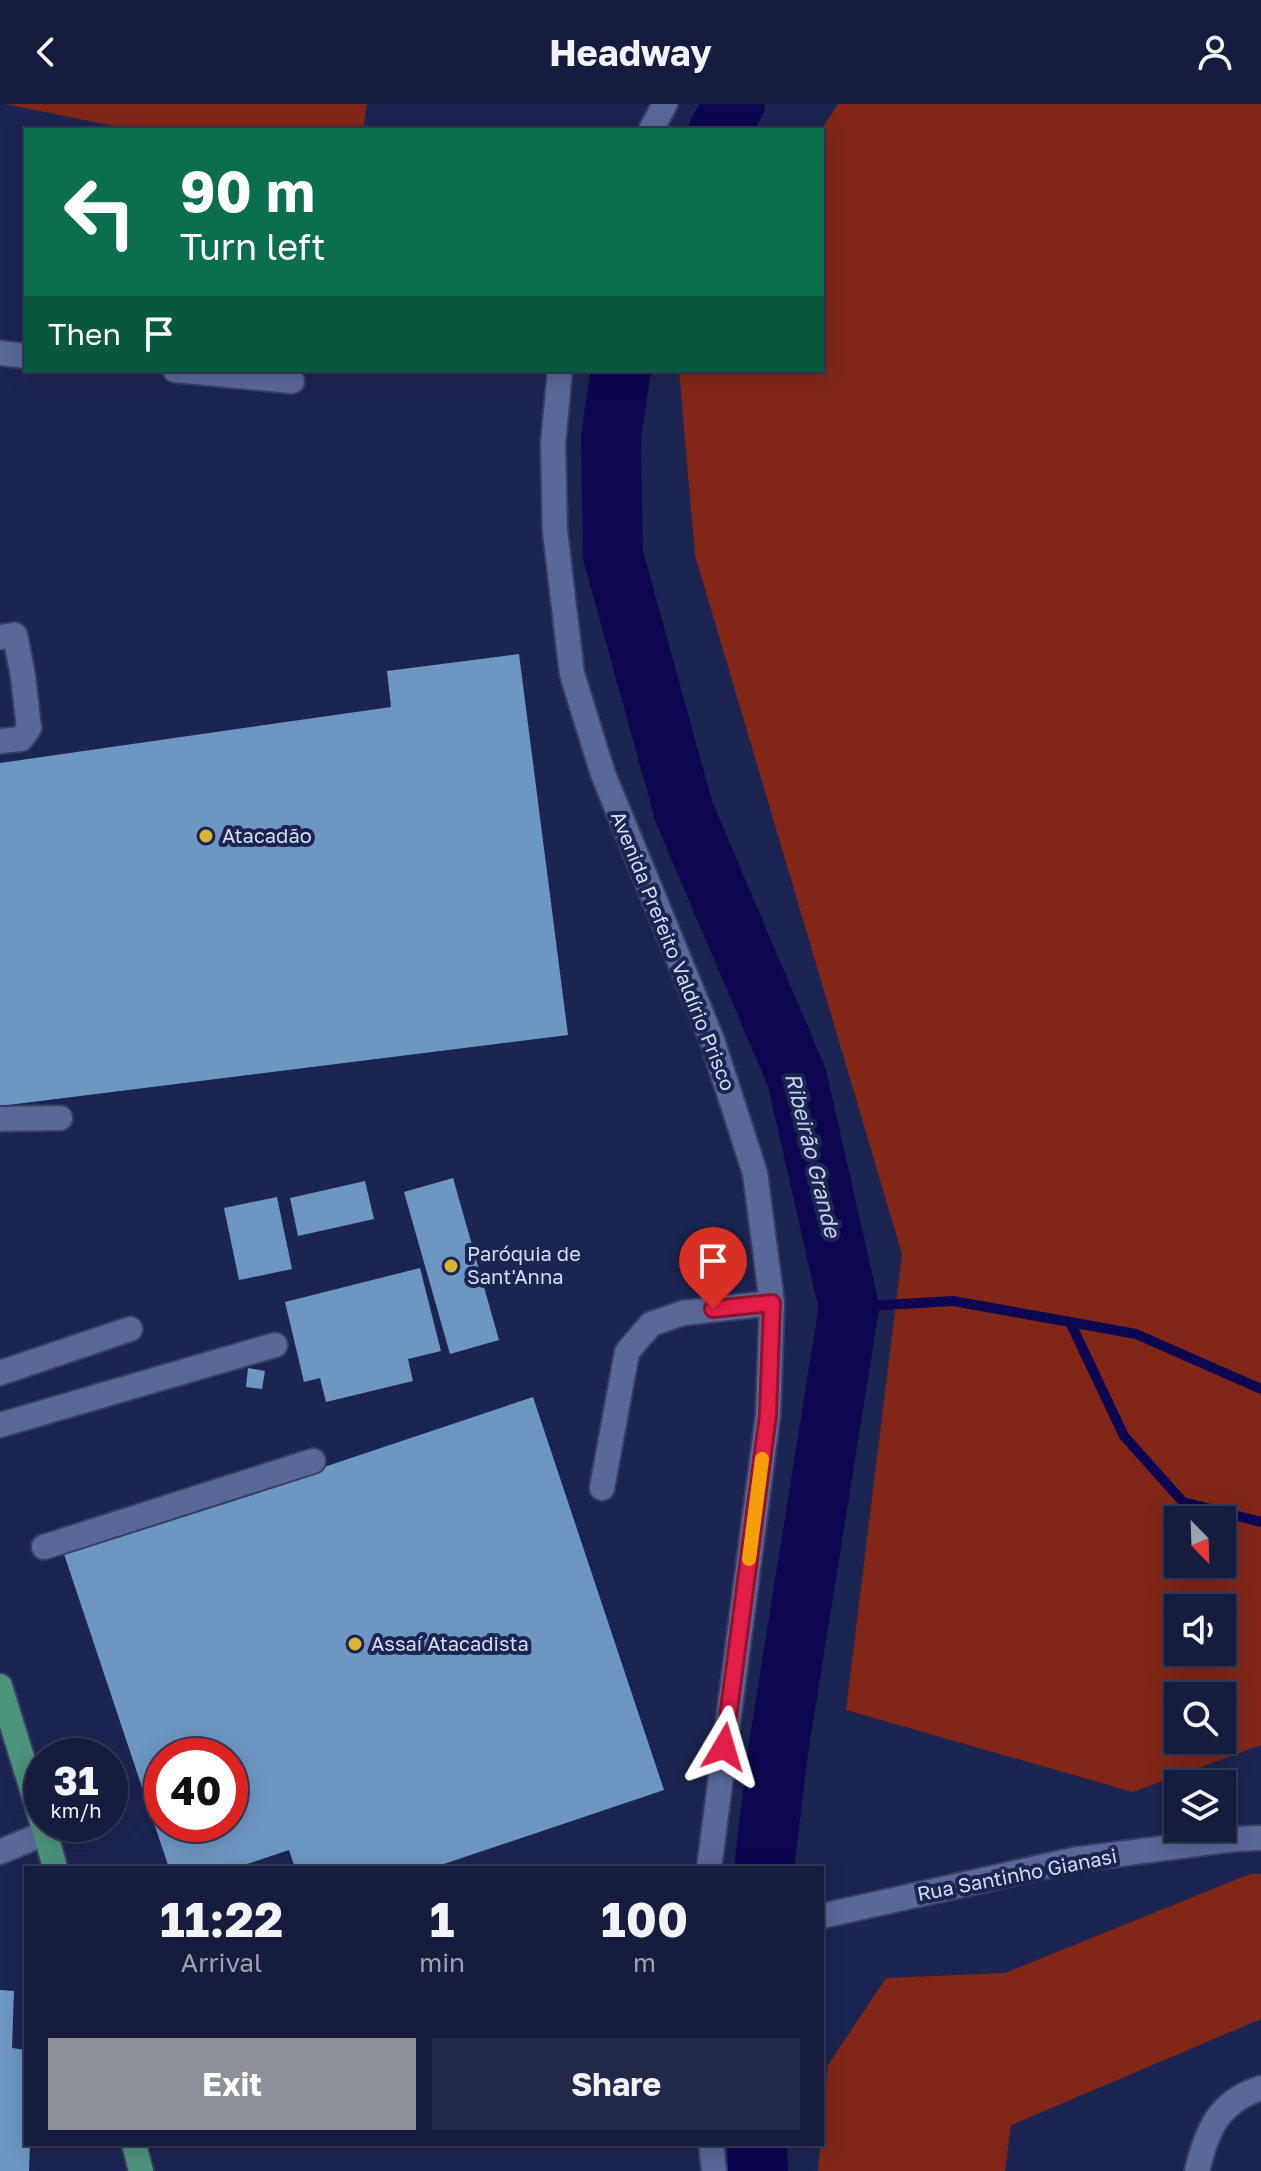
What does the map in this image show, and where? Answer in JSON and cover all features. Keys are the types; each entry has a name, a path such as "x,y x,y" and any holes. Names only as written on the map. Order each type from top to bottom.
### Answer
{"main road":[{"path":"0,1686 24,1764"},
{"path":"48,1842 54,1866"},
{"path":"135,2146 141,2171"}],"street":[{"path":"652,128 665,104"},
{"path":"0,353 24,356"},
{"path":"196,372 292,381"},
{"name":"Avenida Prefeito Valdírio Prisco","path":"560,372 553,444 555,531 572,674 603,774 712,1040 755,1173 772,1303 768,1415 709,1866"},
{"path":"0,741 21,739 29,728 12,677 7,636"},
{"path":"0,1119 60,1118"},
{"path":"602,1488 627,1352 651,1324 683,1313 772,1303"},
{"path":"0,1373 130,1329"},
{"path":"0,1425 275,1345"},
{"path":"44,1547 313,1461"},
{"path":"0,1852 24,1837"},
{"name":"Rua Santinho Gianasi","path":"824,1916 1073,1860 1261,1838"},
{"path":"1197,2171 1205,2140 1218,2116 1244,2093 1261,2088"},
{"path":"711,2146 714,2171"}],"shaded area":[{"path":"5,104 367,104 363,128 124,128"},
{"path":"838,104 1261,104 1261,1745 1193,1770 1164,1770 1164,1781 1133,1792 846,1710 902,1254 695,555 679,372 824,372 822,128"},
{"path":"1250,1874 1261,1874 1261,2019 1011,2125 1005,2171 818,2171 820,2146 824,2146 828,2065 886,1978 1005,1973"}],"building":[{"path":"519,654 568,1035 0,1106 0,763 391,707 387,671"},
{"name":"Paróquia de Sant'Anna","path":"453,1178 499,1340 450,1354 404,1192"},
{"path":"365,1181 374,1219 298,1236 290,1198"},
{"path":"277,1197 292,1269 239,1280 224,1208"},
{"path":"420,1268 441,1351 408,1359 413,1381 326,1402 320,1378 304,1382 285,1302"},
{"path":"248,1368 265,1371 262,1389 246,1387"},
{"name":"Assaí Atacadista","path":"533,1397 664,1790 438,1866 294,1866 289,1850 241,1866 168,1866 160,1842 248,1842 248,1738 144,1738 144,1793 64,1554"},
{"path":"0,1990 14,1991 12,2048 24,2050 24,2146 30,2146 29,2171 0,2171"}],"waterway":[{"name":"Ribeirão Grande","path":"720,128 735,104"},
{"name":"Ribeirão Grande","path":"621,372 611,437 613,555 684,812 797,1078 849,1307 778,1751 764,1866"},
{"path":"849,1307 953,1301 1070,1322 1124,1436 1183,1502 1261,1522"},
{"path":"1070,1322 1136,1334 1261,1389"},
{"name":"Ribeirão Grande","path":"757,2146 758,2171"}],"slow traffic":[{"path":"749,1559 762,1459"}],"place":[{"name":"Atacadão","path":"206,836"},
{"name":"Paróquia de Sant'Anna","path":"451,1266"},
{"name":"Assaí Atacadista","path":"355,1644"}],"route":[{"path":"713,1309 772,1303 768,1415 724,1747"}]}
